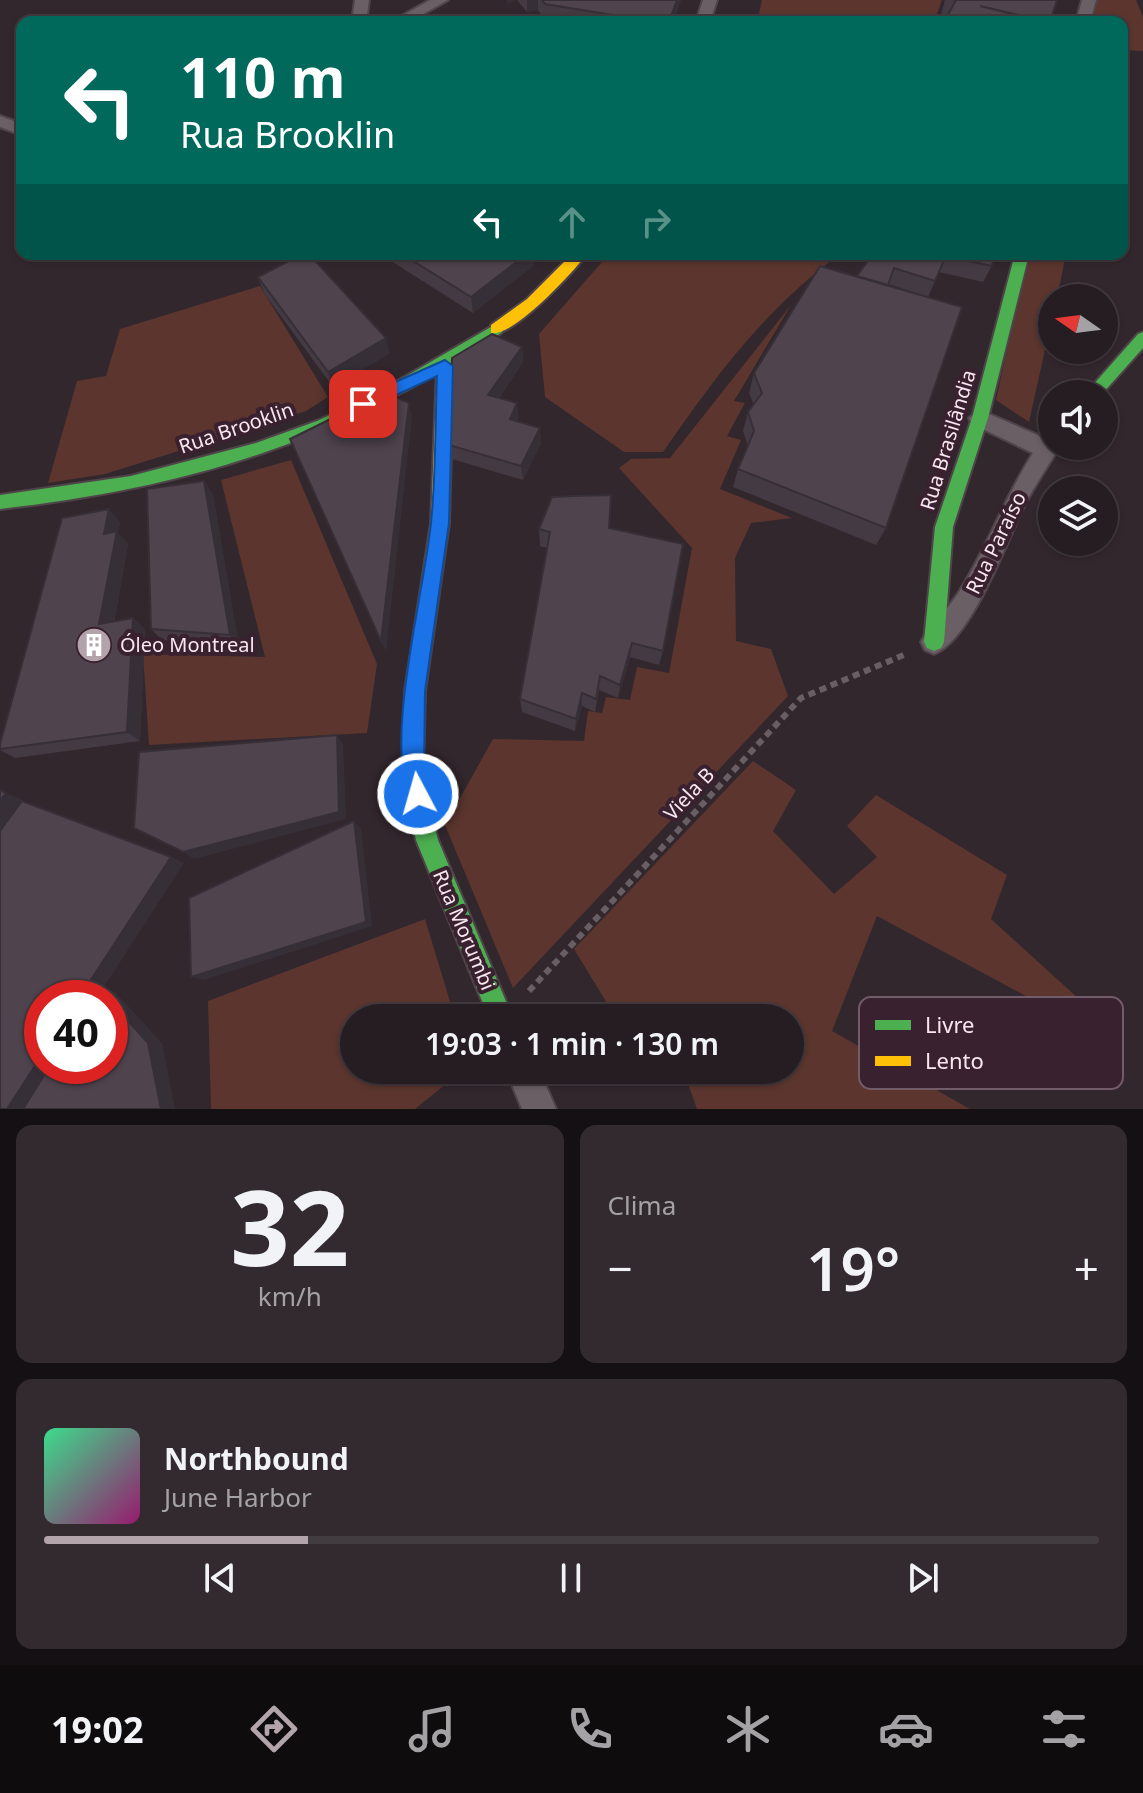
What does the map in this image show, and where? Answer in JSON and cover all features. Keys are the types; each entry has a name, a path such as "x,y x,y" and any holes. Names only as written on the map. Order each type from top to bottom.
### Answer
{"street":[{"path":"410,16 441,0"},
{"name":"Rua Brooklin","path":"0,502 47,500 121,488 239,454 335,416 445,366 515,320 574,260"},
{"name":"Rua Brasilândia","path":"934,642 944,527 980,418 1020,260"},
{"path":"1106,380 1143,338"},
{"name":"Rua Morumbi","path":"445,366 440,523 415,691 413,770 427,840 495,1004"},
{"path":"980,418 1038,440"},
{"name":"Rua Paraíso","path":"934,642 968,600 1040,460"},
{"path":"528,1084 539,1109"}],"path":[{"name":"Viela B","path":"525,995 801,698 934,642"}],"shaded area":[{"path":"762,0 942,0 936,16 758,16"},
{"path":"1092,0 1136,0 1143,17 1143,51 1128,50 1128,16 1088,16"},
{"path":"604,260 832,260 765,321 722,371 663,452 624,452 545,397 539,334"},
{"path":"1027,260 1065,260 1060,284 1038,284 1038,364 1042,364 1029,422 996,400"},
{"path":"260,286 328,397 306,411 105,474 48,483 77,381 106,376 120,329"},
{"path":"791,305 734,401 745,403 727,436 741,440 720,489 792,518 751,523 735,558 736,641 771,649 788,696 513,988 445,825 493,739 584,741 588,711 602,713 606,697 630,700 637,667 669,673 692,548 619,468 631,459 670,458"},
{"path":"291,460 377,664 367,733 149,745 143,654 265,657 221,480"},
{"path":"753,761 796,790 773,831 834,894 877,857 847,826 876,795 1007,875 991,919 1077,997 1028,997 877,916 832,1031 859,1046 859,1089 935,1089 970,1109 697,1109 688,1084 804,1084 804,1004 607,1004 574,949"},
{"path":"425,919 451,1004 340,1004 340,1084 446,1084 415,1109 211,1109 208,1001"}],"building":[{"path":"542,0 677,0 671,16 619,16 545,4"},
{"path":"956,0 1057,0 1052,16 1024,16 980,6 1020,16 947,16"},
{"path":"291,260 314,260 386,338 328,372 258,277"},
{"path":"412,260 519,260 471,297"},
{"path":"869,260 944,260 935,281 894,268 888,285 857,276"},
{"path":"964,260 993,260 992,266"},
{"path":"820,266 962,307 886,528 738,469 754,431 748,412 762,393 754,373"},
{"path":"492,334 522,347 488,395 517,403 510,419 540,428 521,466 449,445 452,358"},
{"path":"385,392 409,403 381,641 290,439"},
{"path":"204,481 230,635 151,629 147,489"},
{"path":"611,495 609,528 683,544 663,651 632,643 620,685 600,676 596,699 582,693 576,719 520,699 550,532 539,529 552,497"},
{"name":"Óleo Montreal","path":"109,509 104,534 117,531 99,624 133,618 127,732 0,749 62,518"},
{"path":"337,735 339,812 183,852 134,828 139,752"},
{"path":"22,801 171,857 91,980 24,980 24,1083 7,1109 0,1109 0,831"},
{"path":"354,821 366,922 191,977 189,898"},
{"path":"128,1021 148,1043 161,1109 23,1109 39,1084 128,1084"}],"traffic: fast":[{"path":"934,642 944,527 980,418 1020,260"},
{"path":"0,502 131,483 196,468 260,448 322,425 383,397 441,365 496,329"},
{"path":"1106,380 1143,338"},
{"path":"423,821 427,840 495,1004"}],"traffic: slow":[{"path":"496,329 532,303 574,260"},
{"path":"423,821 413,770 415,691 440,523 445,366"}],"place":[{"name":"Óleo Montreal","path":"94,645"}],"route":[{"path":"363,404 445,366 440,523 415,691 413,770 418,794"}]}
